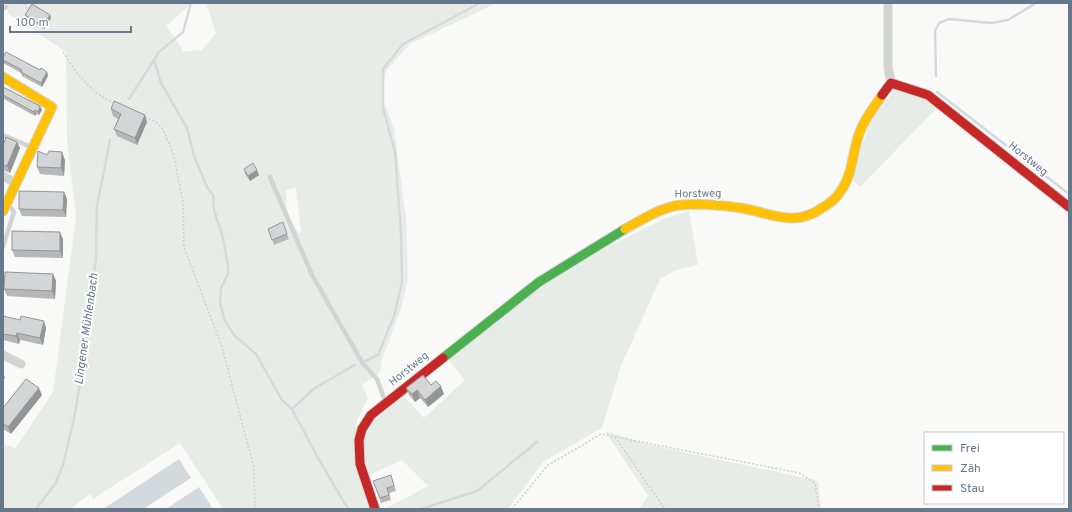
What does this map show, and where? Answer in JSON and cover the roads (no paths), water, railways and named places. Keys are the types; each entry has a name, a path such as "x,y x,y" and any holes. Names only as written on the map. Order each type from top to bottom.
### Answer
{"street":[{"path":"888,3 888,67 891,82"},
{"path":"3,77 52,107 4,209"},
{"name":"Horstweg","path":"375,509 364,476 358,441 362,427 368,418 386,403 539,282 626,228 663,210 679,205 707,204 742,208 790,219 802,218 814,214 829,204 840,193 847,182 861,129 891,82 914,89 928,96 1069,207"},
{"path":"3,176 15,183"},
{"path":"3,355 21,364"}],"lane":[{"path":"3,135 32,148"},
{"path":"270,177 312,275 363,364 377,379 386,403"},
{"path":"3,247 14,212 11,208 4,209"}],"waterway":[{"name":"Lingener Mühlenbach","path":"129,99 159,52 183,32 191,3"},
{"path":"365,361 378,355 394,316 402,282 401,233 395,152 383,108 383,69 403,44 480,3"},
{"path":"936,76 935,31 939,23 949,19 991,23 1008,20 1036,3"},
{"path":"154,60 161,83 187,128 194,156 207,187 213,195 214,210 223,238 228,266 228,274 221,288 220,302 224,319 234,335 256,354 282,400 292,409 318,458 348,509"},
{"path":"937,92 1069,194"},
{"name":"Lingener Mühlenbach","path":"36,509 55,484 63,465 75,414 84,357 96,257 97,206 110,140"},
{"path":"292,409 315,388 355,365"},
{"path":"421,509 477,491 537,442"}]}
